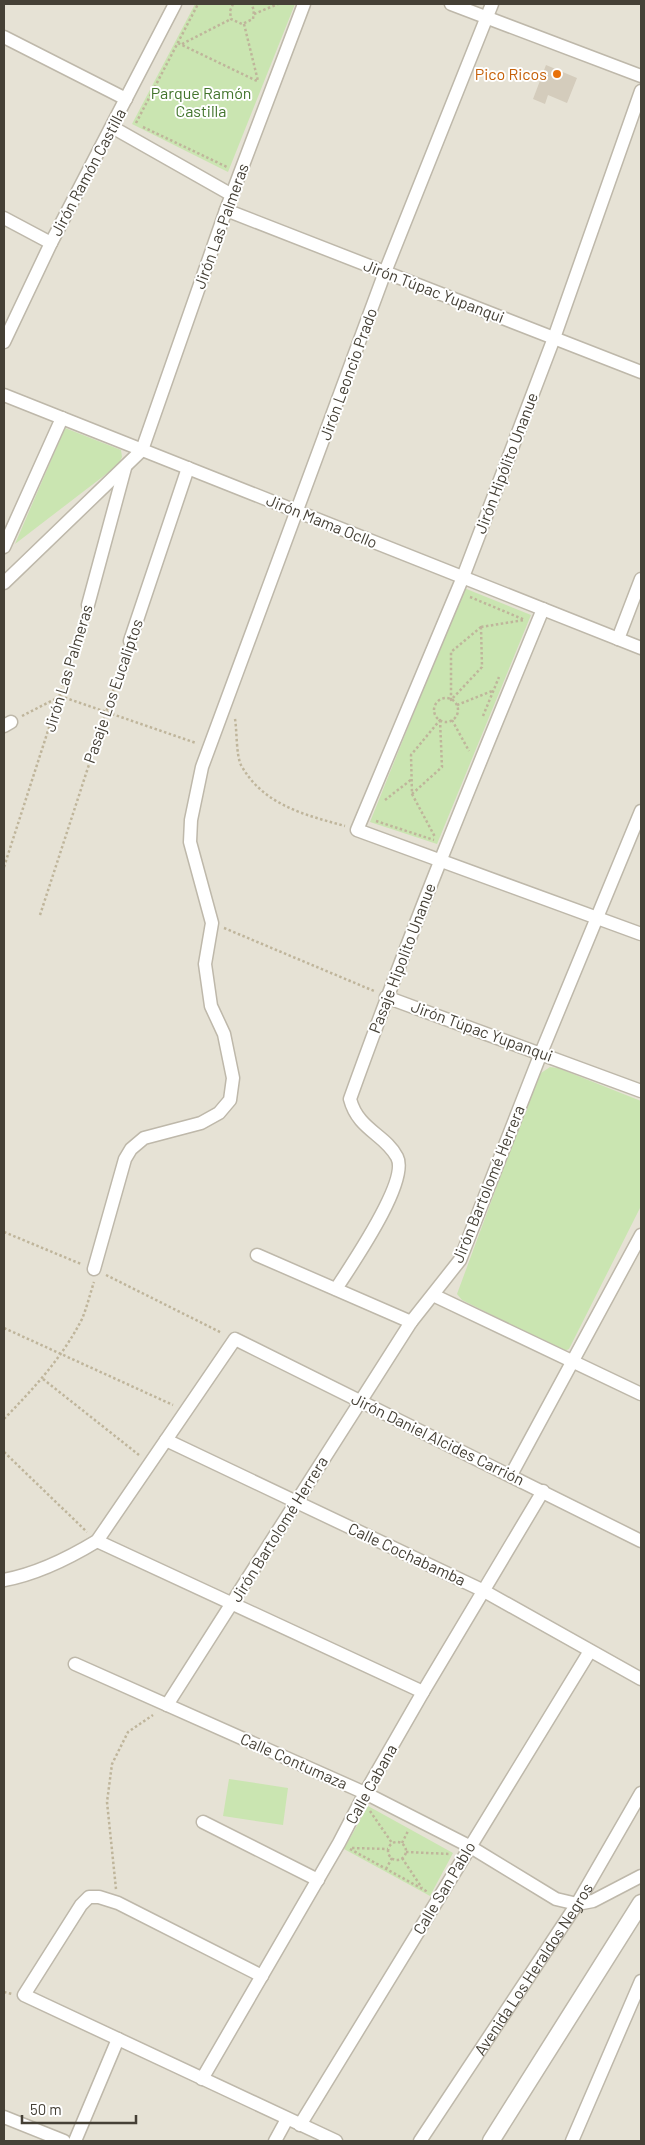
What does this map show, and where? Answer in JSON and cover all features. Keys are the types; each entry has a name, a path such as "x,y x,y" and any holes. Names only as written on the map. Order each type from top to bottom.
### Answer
{"street":[{"name":"Jirón Ramón Castilla","path":"4,342 51,243 175,4"},
{"name":"Jirón Las Palmeras","path":"142,450 226,210 304,4"},
{"path":"451,4 641,76"},
{"name":"Jirón Leoncio Prado","path":"212,923 190,842 191,820 202,767 386,272 492,4"},
{"path":"4,38 126,99"},
{"name":"Jirón Hipólito Unanue","path":"357,830 463,577 554,338 641,91"},
{"path":"112,127 232,195"},
{"name":"Jirón Túpac Yupanqui","path":"226,210 641,372"},
{"path":"4,218 51,243"},
{"name":"Jirón Mama Ocllo","path":"4,394 641,648"},
{"path":"4,547 62,418"},
{"path":"4,583 142,450"},
{"name":"Jirón Las Palmeras","path":"88,605 125,466"},
{"name":"Pasaje Los Eucaliptos","path":"130,640 188,468"},
{"path":"618,639 641,578"},
{"name":"Pasaje Hipolito Unanue","path":"336,1290 376,1226 399,1177 400,1167 397,1157 354,1113 350,1099 386,996 543,609"},
{"name":"Jirón Bartolomé Herrera","path":"167,1705 411,1322 460,1260 541,1052 641,811"},
{"path":"357,830 641,934"},
{"path":"94,1269 125,1159 131,1149 144,1138 201,1123 219,1114 230,1100 233,1078 224,1034 211,1006 205,964 212,923"},
{"name":"Jirón Túpac Yupanqui","path":"386,996 541,1052 641,1091"},
{"path":"511,1475 641,1235"},
{"path":"256,1255 411,1322"},
{"path":"433,1295 641,1394"},
{"path":"4,1580 21,1577 39,1570 74,1555 97,1541 235,1339"},
{"name":"Jirón Daniel Alcides Carrión","path":"235,1339 641,1541"},
{"name":"Calle Cochabamba","path":"166,1440 484,1591 641,1679"},
{"name":"Calle Cabana","path":"202,2079 318,1880 423,1692 543,1491"},
{"path":"97,1541 423,1692"},
{"name":"Calle San Pablo","path":"300,2125 456,1857 469,1846 590,1651"},
{"name":"Calle Contumaza","path":"75,1664 365,1793 469,1846 556,1899 578,1904"},
{"name":"Avenida Los Heraldos Negros","path":"420,2141 578,1904 641,1793"},
{"path":"203,1822 318,1880"},
{"path":"578,1904 593,1901 641,1876"},
{"path":"262,1976 118,1903 100,1897 89,1897 81,1905 24,1995 336,2141"},
{"path":"491,2141 641,1902"},
{"path":"572,2141 641,1981"},
{"path":"75,2141 118,2039"},
{"path":"4,2117 64,2141"},
{"path":"275,2141 287,2119"}],"path":[{"path":"198,4 180,43 136,123 226,169 230,160"},
{"path":"233,4 230,11 232,18 238,24 250,22 254,14 278,4"},
{"path":"251,4 254,14"},
{"path":"180,43 232,18"},
{"path":"244,24 259,82"},
{"path":"180,43 259,82"},
{"path":"259,82 261,83 264,74"},
{"path":"467,596 525,620"},
{"name":"Jirón Las Palmeras","path":"4,867 88,605"},
{"path":"451,700 451,652 481,627 525,620 543,609"},
{"path":"521,628 525,620"},
{"path":"451,700 482,667 481,627"},
{"name":"Pasaje Los Eucaliptos","path":"40,916 130,640"},
{"path":"482,716 500,673"},
{"path":"457,705 492,690"},
{"path":"7,724 60,696 209,747"},
{"path":"412,794 442,767 440,720 435,711 437,703 444,699 451,700 457,705 458,713 452,720 447,722 440,720"},
{"path":"235,716 240,764 257,786 280,806 357,830"},
{"path":"435,836 412,794 411,755 440,720"},
{"path":"452,720 469,751"},
{"path":"466,760 472,742"},
{"path":"384,801 412,779"},
{"path":"381,807 387,792"},
{"path":"378,814 376,820 434,840 438,828"},
{"path":"212,923 386,996"},
{"path":"4,1232 94,1269 235,1339"},
{"path":"4,1419 42,1379 61,1354 82,1318 96,1276 94,1269"},
{"path":"4,1328 186,1411"},
{"path":"42,1379 150,1464"},
{"path":"4,1452 97,1541"},
{"path":"118,1903 107,1802 112,1764 128,1732 167,1705"},
{"path":"368,1808 376,1813"},
{"path":"364,1816 368,1808"},
{"path":"368,1808 392,1843"},
{"path":"401,1826 409,1830 402,1843"},
{"path":"347,1848 352,1840"},
{"path":"392,1843 402,1843"},
{"path":"388,1849 392,1843"},
{"path":"402,1843 406,1852"},
{"path":"347,1848 388,1849"},
{"path":"347,1848 430,1893 434,1885"},
{"path":"388,1849 392,1858"},
{"path":"442,1849 456,1857"},
{"path":"406,1852 456,1857"},
{"path":"402,1858 406,1852"},
{"path":"447,1862 456,1857"},
{"path":"386,1869 392,1858"},
{"path":"392,1858 402,1858"},
{"path":"402,1858 423,1889"}],"shaded area":[{"path":"4,4 641,4 641,2141 4,2141"}],"green space":[{"name":"Parque Ramón Castilla","path":"195,4 295,4 228,172 132,124"},
{"path":"65,428 121,450 122,457 118,465 15,544"},
{"path":"464,588 531,615 437,844 370,822"},
{"path":"550,1067 558,1068 641,1101 641,1206 569,1349 564,1351 462,1300 457,1294 538,1075"},
{"path":"229,1779 288,1788 283,1825 223,1816"},
{"path":"368,1806 453,1853 430,1896 344,1849"}],"building":[{"path":"546,65 577,78 567,103 548,95 545,104 533,99"}],"place":[{"name":"Pico Ricos","path":"557,74"}]}
